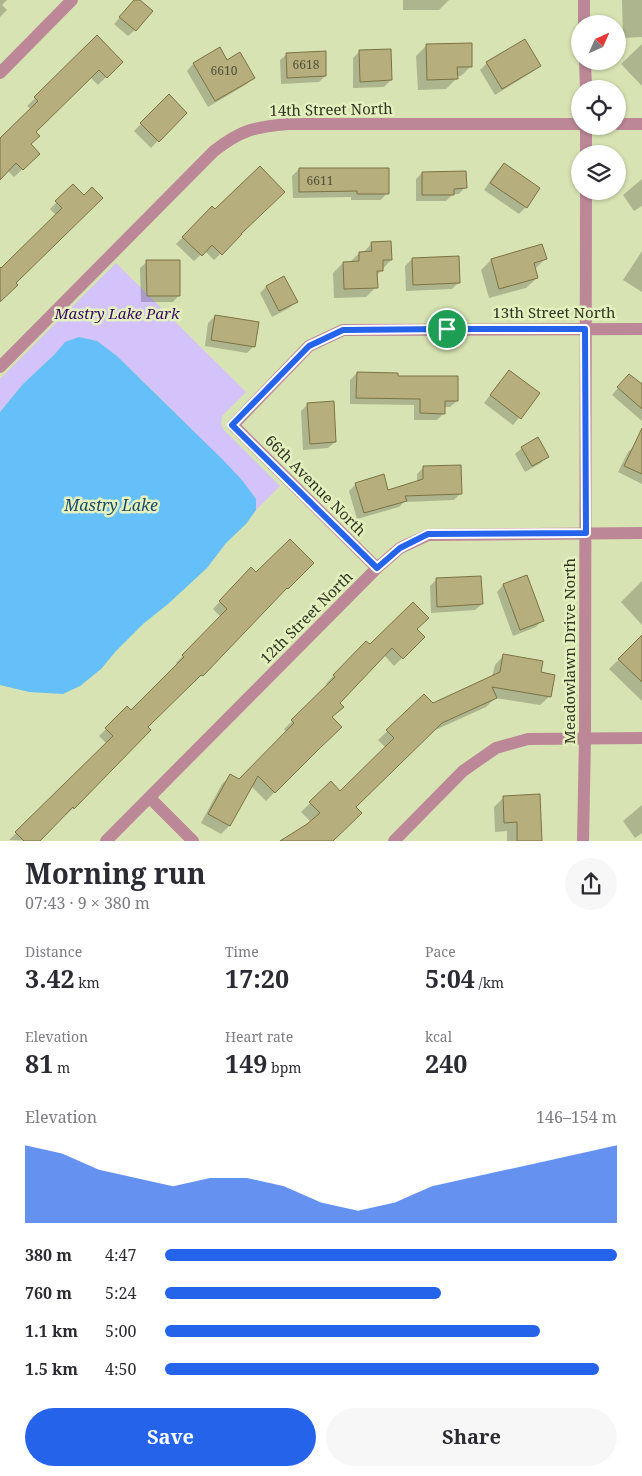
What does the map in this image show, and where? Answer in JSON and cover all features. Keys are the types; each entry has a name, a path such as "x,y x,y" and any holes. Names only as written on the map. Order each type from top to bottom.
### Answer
{"street":[{"path":"0,73 72,0"},
{"path":"584,0 584,15"},
{"name":"14th Street North","path":"0,367 214,151 231,138 248,130 288,124 571,124"},
{"path":"626,124 642,124"},
{"name":"Meadowlawn Drive North","path":"583,841 586,533 586,200"},
{"name":"13th Street North","path":"232,425 309,346 343,330 642,328"},
{"name":"66th Avenue North","path":"232,425 377,568"},
{"name":"12th Street North","path":"106,841 377,568 400,548 428,534 642,533"},
{"path":"394,841 463,771 496,748 528,739 642,738"},
{"path":"150,798 193,841"}],"green space":[{"name":"Mastry Lake Park","path":"116,263 246,392 222,416 221,424 224,430 280,486 256,510 256,499 242,480 117,356 96,341 79,337 65,343 23,384 0,412 0,379"}],"water":[{"name":"Mastry Lake","path":"79,337 97,341 117,356 242,480 256,499 256,510 246,524 226,543 207,568 143,624 101,669 80,686 63,694 29,692 0,685 0,412 23,384 65,342"}],"building":[{"path":"134,0 140,0 153,11 136,31 119,17"},
{"path":"97,35 123,62 107,78 99,70 36,132 40,136 31,144 40,154 23,170 16,163 0,180 0,138 38,101 34,97"},
{"path":"525,39 541,66 502,89 486,62"},
{"path":"472,43 472,67 457,67 458,79 427,80 426,44"},
{"path":"220,47 227,60 240,52 255,78 215,101 193,63"},
{"path":"391,49 392,80 360,82 359,50"},
{"path":"326,51 326,76 287,78 286,53"},
{"path":"169,94 187,113 159,142 140,123"},
{"path":"504,163 540,188 527,208 490,183"},
{"path":"260,166 285,192 222,255 212,245 202,256 182,237 212,206 215,209"},
{"path":"299,168 389,168 389,194 357,194 357,191 299,192"},
{"path":"466,171 467,188 454,189 454,195 422,195 422,172"},
{"path":"73,184 84,195 92,187 103,198 16,283 18,285 0,302 0,267 62,208 55,201"},
{"path":"391,241 392,260 383,260 383,271 377,271 378,288 344,289 343,262 359,261 359,252 372,251 371,242"},
{"path":"542,244 547,259 534,263 538,278 499,289 491,259"},
{"path":"459,256 460,283 413,285 412,258"},
{"path":"146,260 180,260 180,296 147,296"},
{"path":"284,276 298,302 279,311 266,286"},
{"path":"215,315 259,322 255,347 211,340"},
{"path":"509,370 540,393 521,419 490,395"},
{"path":"357,372 398,373 398,376 458,376 458,401 445,401 445,414 420,413 420,399 356,398"},
{"path":"629,374 642,384 642,409 617,387"},
{"path":"334,401 336,442 310,444 307,403"},
{"path":"642,428 642,474 624,466"},
{"path":"538,437 549,457 532,466 521,447"},
{"path":"461,465 462,494 405,496 407,501 364,513 355,483 384,474 388,490 423,479 423,466"},
{"path":"290,539 314,563 287,588 203,676 201,675 148,727 151,730 74,809 73,807 40,841 24,841 15,832 113,736 105,728 127,706 131,710 184,657 182,655 227,609 219,601 251,567 256,572"},
{"path":"527,575 544,621 520,630 503,584"},
{"path":"481,576 483,604 437,607 436,578"},
{"path":"413,602 429,618 417,629 425,637 403,659 392,648 340,703 344,707 332,717 342,727 275,793 258,776 230,826 208,814 230,774 239,779 294,723 291,720 335,677 333,675 366,641 370,644"},
{"path":"642,635 642,682 618,659"},
{"path":"503,654 543,661 541,672 555,675 551,697 492,687 497,698 442,723 356,807 362,813 333,841 280,841 307,824 320,813 309,802 331,781 340,791 394,738 386,730 424,694 433,703 500,672"},
{"path":"540,794 542,841 517,841 517,822 504,823 503,796"}],"route":[{"path":"447,329 585,329 586,533 428,534 400,548 377,568 232,425 309,346 343,330 447,329"}]}
